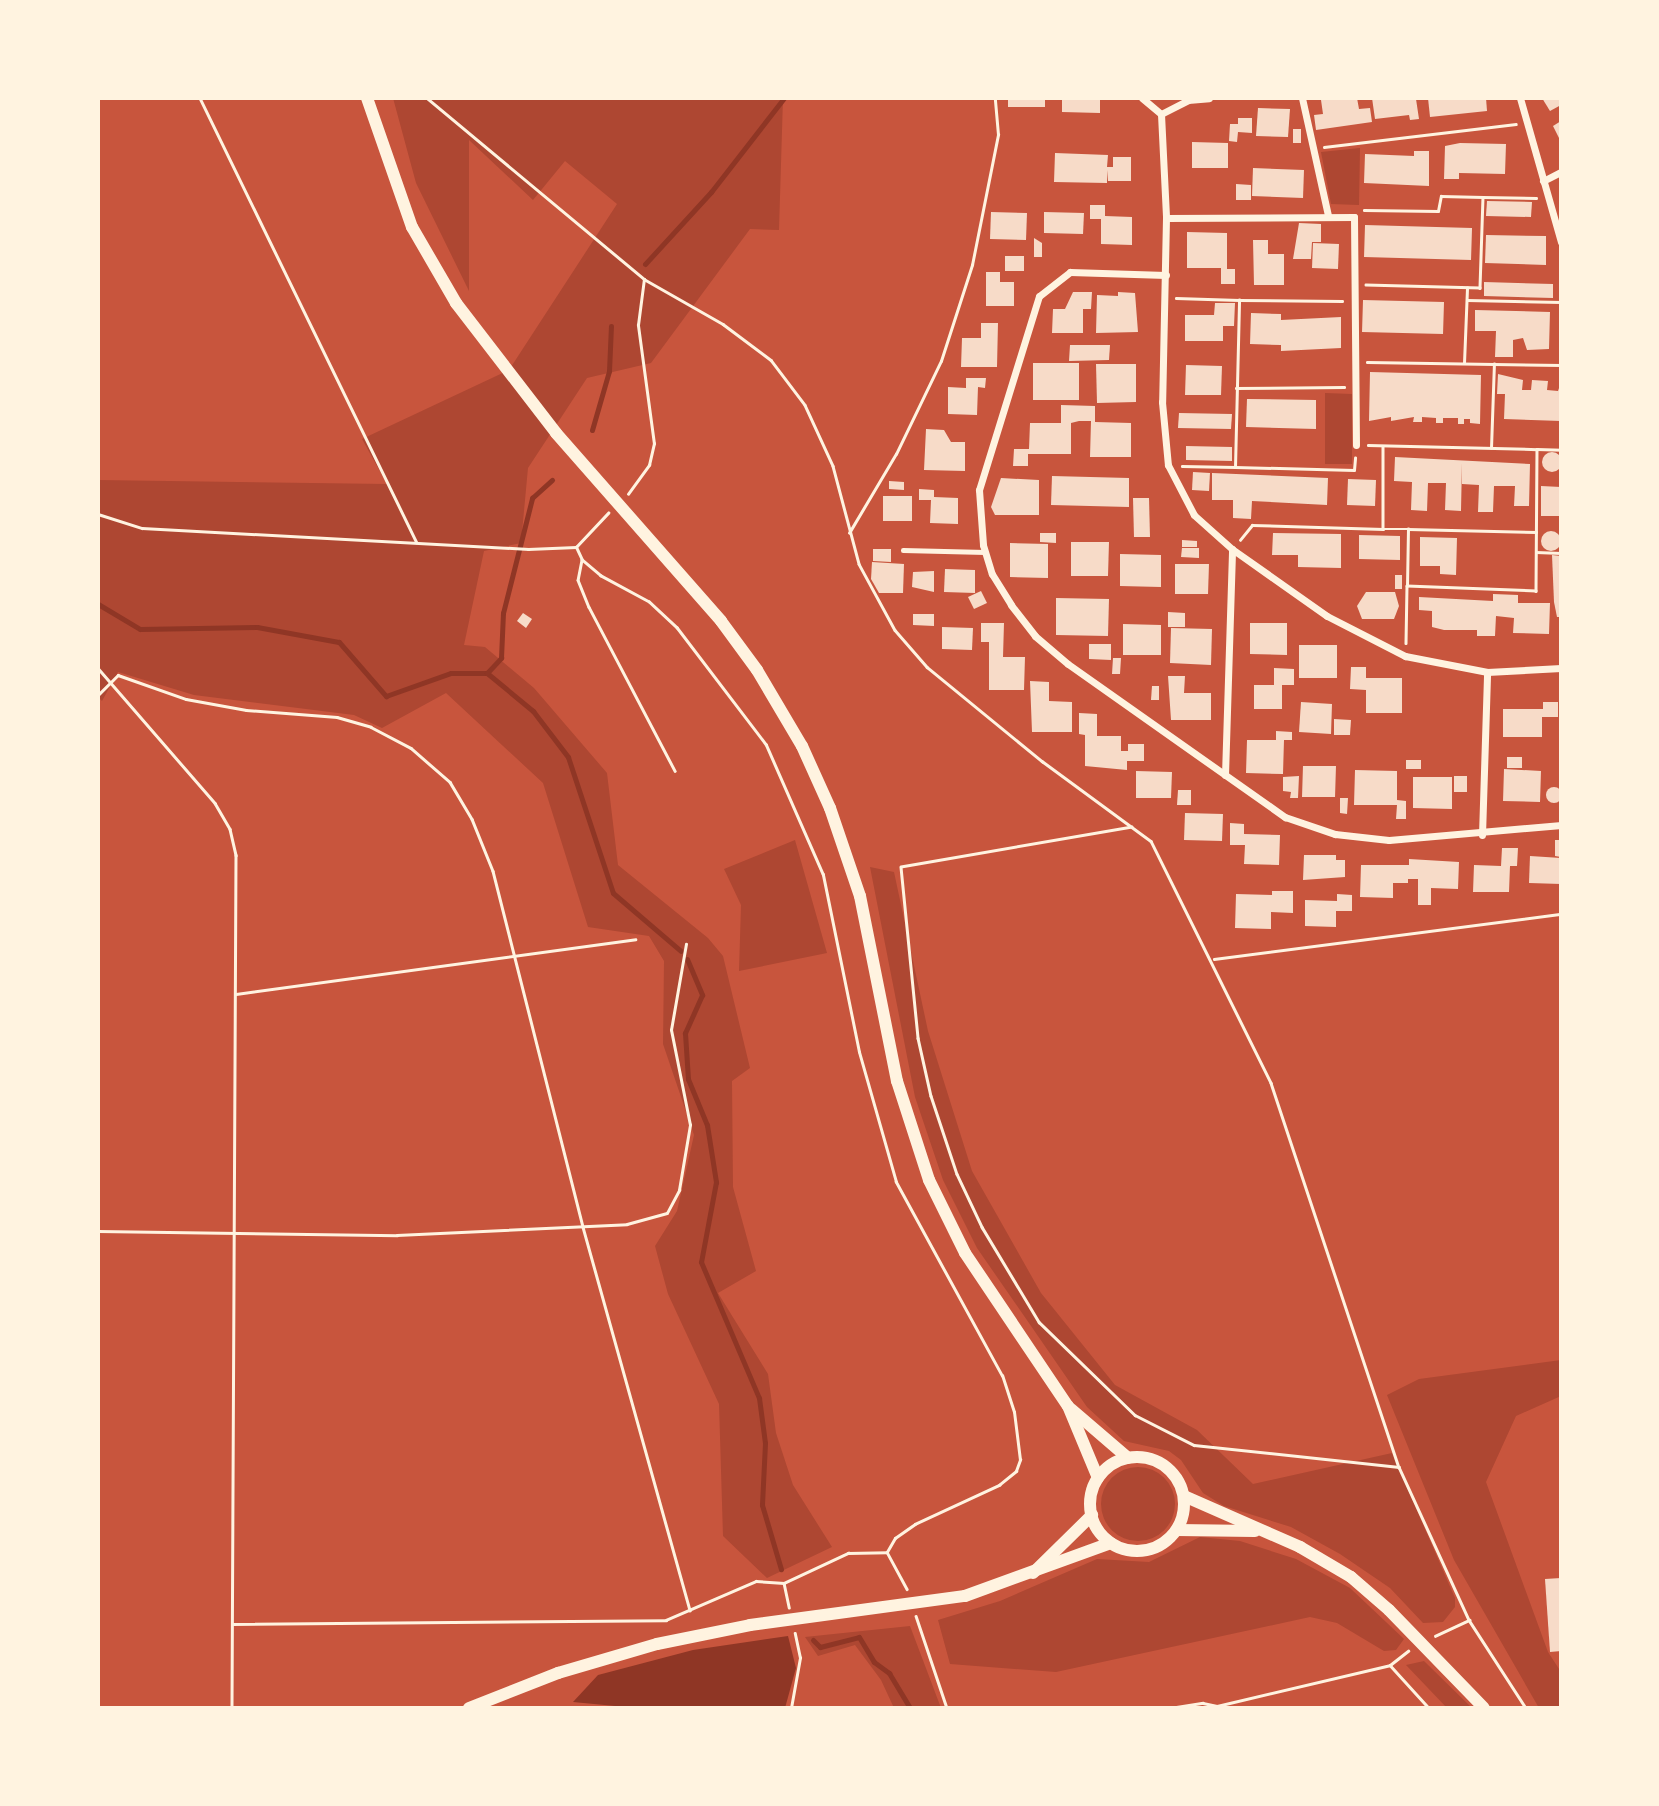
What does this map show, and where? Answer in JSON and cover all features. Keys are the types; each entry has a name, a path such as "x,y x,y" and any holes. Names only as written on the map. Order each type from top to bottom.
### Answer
{"main road":[{"path":"368,98 397,191 442,281 496,359 757,670 817,777 860,896 900,1090 929,1180 970,1262 1068,1406 1098,1478"},
{"path":"1068,1406 1128,1458"},
{"path":"1128,1458 1150,1458 1163,1464 1174,1474 1184,1496 1184,1514 1177,1530 1147,1550 1134,1551 1111,1543 1099,1532 1091,1515 1090,1497 1098,1478 1109,1466 1128,1458"},
{"path":"1184,1496 1315,1555 1351,1577 1421,1642 1483,1708"},
{"path":"1030,1575 1091,1515"},
{"path":"1177,1530 1262,1531"},
{"path":"468,1708 617,1655 750,1625 965,1597 1111,1543"}],"street":[{"path":"1142,98 1161,114 1166,218 1162,402 1168,465 1194,515 1232,549 1364,639 1405,656 1487,671 1561,668"},
{"path":"1161,114 1188,100 1209,98"},
{"path":"1302,98 1328,215"},
{"path":"1520,98 1561,242"},
{"path":"1543,181 1561,172"},
{"path":"1166,218 1328,215 1354,217 1352,301 1356,445"},
{"path":"1166,275 1070,272 1038,296 984,463 979,519 992,574 1035,636 1286,817 1335,834 1389,840 1482,835 1561,825"},
{"path":"1225,775 1232,549"},
{"path":"1482,835 1487,671"}],"lane":[{"path":"903,550 985,552"}],"path":[{"path":"200,98 417,542"},
{"path":"426,98 644,279 723,324 771,360 805,405 834,466 849,533 873,596 926,667 1151,841 1167,866 1271,1083 1399,1466 1469,1620 1526,1708"},
{"path":"849,533 941,361 972,265 998,135 995,98"},
{"path":"1314,148 1527,122"},
{"path":"1354,217 1354,210 1438,211 1441,196 1548,198"},
{"path":"1353,284 1480,288 1483,197"},
{"path":"619,502 636,486 654,444 638,324 644,279"},
{"path":"1464,363 1467,288"},
{"path":"1166,297 1352,301"},
{"path":"1234,467 1239,300"},
{"path":"1466,300 1561,302"},
{"path":"1353,362 1561,365"},
{"path":"1491,448 1494,364"},
{"path":"1236,388 1354,387"},
{"path":"1168,465 1354,470 1356,445 1561,450"},
{"path":"1383,446 1383,529"},
{"path":"1406,586 1536,591 1537,449"},
{"path":"98,514 142,528 528,549 576,547 611,510"},
{"path":"1232,549 1252,525 1536,532"},
{"path":"1405,656 1408,529"},
{"path":"576,547 582,560 649,602 677,628 766,745 823,876 859,1052 896,1182 933,1257 984,1337 1014,1412 1021,1449 1016,1471 999,1485 915,1524 895,1538 887,1552"},
{"path":"1536,552 1561,552"},
{"path":"582,560 578,580 589,607 675,771"},
{"path":"98,668 215,803 230,829 236,855 232,1708"},
{"path":"98,695 110,680 118,675 186,699 246,710 337,717 371,727 411,748 450,782 472,819 493,871 583,1227 690,1610"},
{"path":"1132,827 901,867 918,1038 931,1096 957,1174 982,1227 1040,1322 1135,1415 1194,1445 1399,1466"},
{"path":"1212,960 1561,914"},
{"path":"236,994 635,939"},
{"path":"98,1231 397,1235 627,1224 667,1213 679,1190 691,1125 671,1030 686,944"},
{"path":"887,1552 910,1600"},
{"path":"232,1624 638,1623 666,1620 756,1581 784,1583 848,1553 887,1552"},
{"path":"914,1612 947,1708"},
{"path":"1170,1708 1203,1703 1217,1707 1390,1665 1421,1642 1469,1620"},
{"path":"790,1708 800,1658"},
{"path":"1390,1665 1429,1708"}],"shaded area":[{"path":"393,98 783,98 779,230 750,229 651,363 587,378 528,468 521,543 484,551 464,645 485,647 534,688 607,773 618,865 708,938 723,956 750,1068 732,1081 733,1187 756,1271 718,1293 768,1374 776,1433 793,1485 832,1547 767,1578 723,1536 719,1404 668,1294 655,1246 677,1211 694,1135 663,1044 664,961 649,936 588,927 543,783 446,693 382,728 354,715 194,695 118,672 102,701 98,697 98,480 387,484 362,439 509,370 617,204 565,161 533,200 469,140 469,291 416,183"},
{"path":"1360,148 1359,205 1331,204 1321,152"},
{"path":"1325,393 1352,394 1352,464 1325,464"},
{"path":"795,840 827,953 739,971 741,905 724,869"},
{"path":"870,867 894,872 928,1031 972,1171 1041,1293 1115,1385 1197,1430 1253,1484 1392,1453 1455,1598 1455,1607 1443,1622 1423,1623 1390,1588 1340,1554 1291,1527 1224,1506 1203,1493 1181,1460 1169,1451 1124,1441 1087,1407 977,1248 943,1180 915,1097"},
{"path":"1561,1360 1561,1396 1516,1416 1486,1482 1548,1652 1561,1672 1561,1708 1539,1708 1454,1560 1387,1395 1419,1379"},
{"path":"1145,1467 1165,1477 1173,1490 1173,1518 1165,1531 1152,1539 1131,1541 1111,1531 1103,1518 1101,1497 1111,1477 1124,1469"},
{"path":"1200,1537 1240,1541 1296,1559 1350,1588 1404,1639 1396,1650 1384,1651 1337,1623 1310,1617 1056,1672 950,1664 938,1620 1000,1601 1097,1559 1149,1562"},
{"path":"910,1626 941,1708 894,1708 881,1680 855,1645 818,1656 805,1637"},
{"path":"788,1636 796,1668 785,1708 636,1708 573,1702 598,1675 693,1650"},
{"path":"1424,1661 1472,1708 1447,1708 1406,1665"}],"building":[{"path":"1008,98 1045,98 1045,107 1008,107"},
{"path":"1062,98 1100,98 1100,113 1062,112"},
{"path":"1357,98 1359,109 1370,108 1372,122 1316,130 1314,115 1323,114 1321,100"},
{"path":"1372,98 1416,99 1419,119 1410,120 1409,115 1375,119"},
{"path":"1428,98 1486,98 1487,111 1430,117"},
{"path":"1542,98 1561,98 1561,105 1550,111"},
{"path":"1258,108 1290,109 1288,137 1256,136"},
{"path":"1238,118 1252,118 1252,133 1238,132 1237,142 1229,141 1230,124 1238,124"},
{"path":"1561,121 1561,142 1553,126"},
{"path":"1293,129 1301,129 1301,143 1293,143"},
{"path":"1192,142 1228,143 1228,168 1192,168"},
{"path":"1460,143 1506,144 1505,174 1459,173 1459,179 1444,179 1445,146"},
{"path":"1414,151 1429,151 1429,186 1364,183 1365,154 1414,156"},
{"path":"1055,153 1108,155 1107,167 1113,167 1113,157 1131,157 1131,181 1108,181 1107,170 1107,183 1054,182"},
{"path":"1253,168 1304,170 1303,198 1252,196"},
{"path":"1236,184 1251,185 1251,200 1236,200"},
{"path":"1487,201 1532,202 1531,217 1486,216"},
{"path":"1090,205 1105,205 1105,216 1132,217 1132,245 1101,244 1101,219 1090,219"},
{"path":"991,212 1027,213 1026,240 990,239"},
{"path":"1044,212 1084,213 1083,234 1044,233"},
{"path":"1299,223 1321,224 1321,242 1312,242 1311,259 1293,259"},
{"path":"1365,225 1472,228 1471,260 1364,257"},
{"path":"1187,232 1227,233 1227,269 1235,269 1235,284 1221,284 1221,268 1187,268"},
{"path":"1486,235 1546,236 1546,265 1485,263"},
{"path":"1034,238 1042,243 1042,257 1034,257"},
{"path":"1253,240 1268,240 1268,254 1284,254 1284,285 1254,285"},
{"path":"1313,243 1339,244 1338,269 1312,268"},
{"path":"1005,256 1024,256 1024,271 1005,271"},
{"path":"986,272 1000,272 1000,282 1014,282 1014,306 986,306"},
{"path":"1484,282 1553,284 1553,298 1484,296"},
{"path":"1073,292 1092,292 1091,309 1083,309 1083,333 1052,333 1053,309 1065,309"},
{"path":"1118,292 1135,293 1138,332 1096,333 1097,295 1118,296"},
{"path":"1363,300 1444,302 1443,334 1362,332"},
{"path":"1215,303 1235,303 1234,326 1223,326 1223,341 1185,341 1185,315 1214,315"},
{"path":"1475,310 1550,312 1549,349 1527,350 1523,338 1513,340 1513,357 1495,357 1496,331 1475,331"},
{"path":"1251,313 1281,314 1281,320 1341,317 1341,348 1281,351 1281,345 1250,344"},
{"path":"981,323 998,323 997,367 961,367 962,338 981,338"},
{"path":"1070,345 1110,345 1109,360 1069,361"},
{"path":"1033,363 1079,363 1079,400 1033,400"},
{"path":"1096,364 1136,364 1136,402 1097,403"},
{"path":"1186,365 1222,366 1221,395 1185,395"},
{"path":"1370,372 1481,375 1480,424 1464,419 1464,424 1458,424 1458,418 1443,418 1443,423 1436,423 1436,418 1422,417 1422,422 1413,422 1414,417 1369,421"},
{"path":"1498,374 1523,380 1522,390 1531,390 1532,380 1548,381 1547,390 1558,391 1561,382 1561,421 1504,419 1505,394 1497,394"},
{"path":"966,378 986,378 985,388 978,387 977,415 948,414 948,387 966,388"},
{"path":"1247,399 1316,400 1316,429 1246,427"},
{"path":"1061,405 1095,406 1095,422 1131,423 1131,457 1090,457 1091,421 1079,421 1071,423 1071,454 1028,454 1028,466 1013,466 1014,449 1029,449 1030,423 1061,423"},
{"path":"1179,413 1232,414 1231,429 1178,428"},
{"path":"926,429 944,430 951,442 965,442 965,471 924,470"},
{"path":"1186,446 1232,447 1232,461 1186,460"},
{"path":"1552,452 1559,455 1562,462 1559,469 1552,472 1545,469 1542,462 1545,455"},
{"path":"1395,457 1530,464 1529,506 1514,506 1515,486 1494,486 1493,512 1478,512 1479,485 1462,484 1462,463 1461,511 1445,510 1446,483 1428,483 1427,511 1411,510 1412,482 1394,481"},
{"path":"1193,472 1210,473 1209,491 1192,490"},
{"path":"1212,473 1328,478 1327,505 1252,501 1251,519 1233,518 1233,500 1212,500"},
{"path":"1052,476 1129,478 1129,507 1051,505"},
{"path":"1001,478 1039,480 1039,515 995,515 991,507"},
{"path":"1348,479 1376,480 1375,506 1347,505"},
{"path":"889,481 904,482 904,490 889,489"},
{"path":"1541,486 1561,487 1561,516 1541,516"},
{"path":"919,489 934,490 934,497 958,498 958,524 930,523 931,500 919,500"},
{"path":"883,496 912,496 912,521 883,521"},
{"path":"1133,498 1149,498 1150,537 1134,537"},
{"path":"1551,531 1558,534 1561,541 1558,548 1551,551 1544,548 1541,541 1544,534"},
{"path":"1040,533 1056,533 1056,543 1040,542"},
{"path":"1273,533 1341,534 1341,568 1298,567 1298,555 1272,555"},
{"path":"1359,535 1400,536 1400,560 1359,559"},
{"path":"1420,537 1457,538 1456,575 1440,574 1440,566 1420,566"},
{"path":"1182,540 1197,541 1197,547 1182,547"},
{"path":"1071,542 1109,542 1108,576 1071,576"},
{"path":"1010,543 1048,544 1048,578 1010,577"},
{"path":"1182,548 1199,548 1199,558 1181,557"},
{"path":"873,549 891,549 891,562 873,561"},
{"path":"1120,554 1161,555 1161,587 1120,586"},
{"path":"1552,555 1561,556 1561,617 1557,617 1554,602"},
{"path":"872,562 904,564 903,593 879,593 871,579"},
{"path":"1175,564 1209,564 1208,594 1175,594"},
{"path":"945,569 975,570 975,593 944,592"},
{"path":"934,571 934,592 912,587 913,572"},
{"path":"1395,575 1402,575 1402,589 1395,589"},
{"path":"981,591 987,603 974,609 968,597"},
{"path":"1366,592 1395,592 1399,606 1394,619 1362,619 1357,606"},
{"path":"1493,594 1518,595 1518,603 1550,603 1549,634 1513,633 1514,618 1496,616 1495,636 1477,636 1477,630 1444,630 1432,627 1432,611 1419,610 1419,597 1493,601"},
{"path":"1056,598 1109,599 1108,636 1056,635"},
{"path":"1168,612 1185,613 1185,627 1168,627"},
{"path":"523,613 532,619 526,628 517,621"},
{"path":"913,614 934,614 934,626 913,625"},
{"path":"981,623 1004,623 1003,657 1025,657 1024,690 989,690 989,642 981,642"},
{"path":"1250,623 1287,623 1287,655 1250,654"},
{"path":"1123,624 1161,625 1161,655 1123,655"},
{"path":"942,627 973,628 972,650 942,649"},
{"path":"1171,628 1212,629 1211,665 1170,663"},
{"path":"1089,644 1111,644 1111,660 1089,659"},
{"path":"1299,645 1337,645 1337,678 1299,678"},
{"path":"1113,658 1121,658 1120,674 1112,674"},
{"path":"1351,667 1366,667 1366,678 1402,678 1402,713 1366,713 1366,690 1350,689"},
{"path":"1274,668 1294,669 1294,685 1282,685 1282,709 1254,709 1254,685 1274,685"},
{"path":"1168,676 1185,676 1184,693 1211,693 1211,720 1171,720"},
{"path":"1030,681 1049,682 1049,701 1072,702 1072,732 1032,732"},
{"path":"1152,686 1159,686 1159,700 1151,700"},
{"path":"1301,702 1332,704 1331,734 1299,732"},
{"path":"1543,702 1558,702 1558,717 1542,717 1542,737 1503,737 1503,709 1543,709"},
{"path":"1079,713 1097,714 1097,736 1121,736 1121,751 1128,751 1128,744 1144,744 1144,761 1127,761 1127,770 1085,766 1085,735 1079,734"},
{"path":"1334,719 1351,720 1350,735 1334,735"},
{"path":"1276,731 1292,732 1292,740 1284,740 1283,774 1246,773 1247,740 1276,740"},
{"path":"1507,757 1522,757 1522,768 1507,768"},
{"path":"1406,760 1421,760 1421,769 1406,769"},
{"path":"1303,766 1336,766 1335,797 1302,797"},
{"path":"1504,769 1541,771 1540,802 1503,801"},
{"path":"1355,770 1397,771 1397,800 1406,801 1406,819 1396,819 1397,805 1354,805"},
{"path":"1136,771 1172,772 1171,798 1136,798"},
{"path":"1299,776 1298,798 1290,798 1291,792 1283,791 1283,777"},
{"path":"1454,776 1467,776 1467,792 1454,792"},
{"path":"1413,777 1452,777 1452,809 1413,808"},
{"path":"1554,787 1560,789 1560,801 1554,803 1548,801 1546,795 1548,789"},
{"path":"1178,790 1191,790 1191,805 1177,805"},
{"path":"1340,798 1348,798 1347,814 1340,813"},
{"path":"1185,813 1223,814 1222,841 1184,840"},
{"path":"1230,823 1244,824 1244,834 1280,835 1279,865 1244,864 1245,845 1230,845"},
{"path":"1555,840 1561,840 1561,857 1555,856"},
{"path":"1502,848 1518,848 1517,866 1510,866 1509,892 1473,892 1474,865 1501,866"},
{"path":"1304,855 1336,855 1336,860 1345,860 1345,877 1303,880"},
{"path":"1530,856 1561,858 1561,884 1529,883"},
{"path":"1409,859 1459,862 1458,889 1431,888 1431,905 1418,905 1418,879 1408,879 1408,883 1393,883 1393,898 1360,897 1361,865 1409,865"},
{"path":"1272,891 1293,891 1293,913 1271,912 1271,929 1235,928 1236,894 1272,895"},
{"path":"1337,894 1352,895 1352,911 1336,911 1336,927 1305,926 1305,900 1337,901"},
{"path":"1561,1578 1561,1651 1550,1652 1545,1579"}],"waterway":[{"path":"645,264 711,192 784,98"},
{"path":"592,430 609,371 611,326"},
{"path":"487,673 501,658 503,613 532,498 552,480"},
{"path":"98,604 140,629 257,627 339,642 386,696 451,673 487,673 533,711 568,757 613,893 681,951"},
{"path":"687,959 702,995 685,1033 688,1079 707,1125 716,1182 701,1262 759,1398 765,1443 762,1505 781,1569"},
{"path":"813,1640 820,1647 859,1637 874,1662 889,1673 910,1708"}]}
